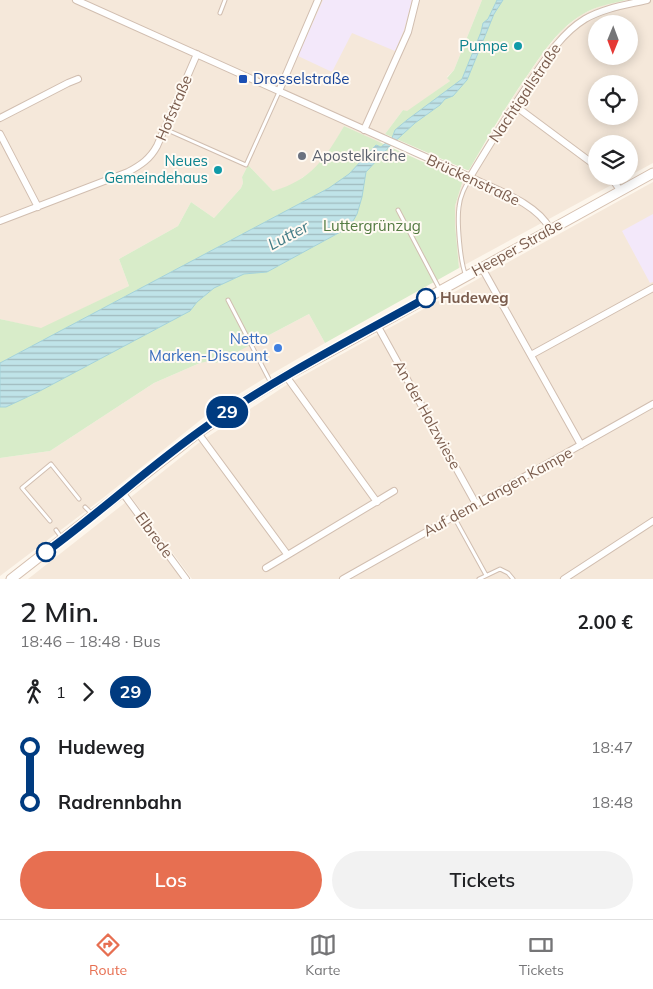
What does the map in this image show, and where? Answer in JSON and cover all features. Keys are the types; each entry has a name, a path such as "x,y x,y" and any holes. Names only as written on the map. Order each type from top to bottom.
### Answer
{"main road":[{"name":"Heeper Straße","path":"11,579 198,433 272,384 653,173"}],"street":[{"name":"Brückenstraße","path":"76,0 470,177 534,210 546,220 550,229"},
{"path":"279,91 318,0"},
{"path":"364,130 408,32 416,0"},
{"name":"Nachtigallstraße","path":"470,177 514,106 549,54 564,36 584,20 602,11 647,0"},
{"name":"Hofstraße","path":"0,221 140,166 152,155 197,54"},
{"path":"0,118 78,79"},
{"path":"514,106 588,160"},
{"path":"0,134 38,207"},
{"path":"616,185 620,190"},
{"path":"482,268 580,446"},
{"path":"531,355 653,288"},
{"name":"An der Holzwiese","path":"377,325 476,504"},
{"path":"286,376 377,502"},
{"name":"Auf dem Langen Kampe","path":"343,579 653,404"},
{"path":"198,433 287,554"},
{"name":"Elbrede","path":"122,492 186,579"},
{"path":"266,568 394,492"},
{"path":"564,579 653,520"}],"lane":[{"path":"220,13 226,0"},
{"path":"164,128 246,165 279,91"},
{"path":"466,276 462,255 458,207 470,177"},
{"path":"398,210 440,291"},
{"path":"228,300 272,384"},
{"path":"50,521 22,488 51,464 79,499"},
{"path":"86,507 93,516"},
{"path":"454,517 486,575"},
{"path":"56,530 63,539"},
{"path":"479,579 500,569 508,573 513,579"}],"shaded area":[{"path":"0,0 482,0 454,70 447,77 450,81 407,112 403,110 380,143 344,126 333,146 315,169 290,186 273,191 248,165 242,177 243,183 241,188 214,218 191,202 178,226 119,259 129,286 41,329 0,319"},
{"path":"323,0 412,0 404,30 395,51 352,33 332,72 298,56"},
{"path":"626,0 653,0 653,163 638,171 638,135 588,135 588,185 611,185 459,268 455,206 463,180 515,94 543,53 562,30 582,14 600,6"},
{"path":"653,182 653,579 192,579 131,497 200,442 288,384"},
{"path":"653,214 653,282 650,283 622,231"},
{"path":"309,314 325,343 213,410 103,498 0,576 0,458 50,451 154,383 200,363 252,344"},
{"path":"126,502 183,579 28,579"}],"green space":[{"path":"482,0 626,0 588,11 559,33 546,48 521,85 469,170 467,170 385,134 403,110 407,111 450,81 447,78 454,70"},
{"name":"Luttergrünzug","path":"344,126 463,180 455,206 459,268 325,343 309,314 216,363 209,361 200,363 154,383 50,451 0,458 0,319 41,328 129,286 119,259 178,226 191,202 214,218 241,188 243,183 242,177 248,165 273,191 297,181 316,167"}],"water":[{"name":"Lutter","path":"497,0 503,0 494,14 467,80 453,96 445,99 440,105 415,123 366,172 357,214 344,230 267,272 244,274 214,288 197,302 190,311 38,392 6,407 0,407 0,363 329,188 349,174 376,145 381,147 392,138 395,130 462,79 483,23 488,19"}],"bus line":[{"name":"29","path":"46,552 194,436 233,408 272,384 426,298"}],"place":[{"name":"Pumpe","path":"518,46"},
{"name":"Drosselstraße","path":"243,79"},
{"name":"Apostelkirche","path":"302,156"},
{"name":"Neues Gemeindehaus","path":"218,170"},
{"name":"Hudeweg","path":"426,298"},
{"name":"Netto Marken-Discount","path":"278,348"}]}
